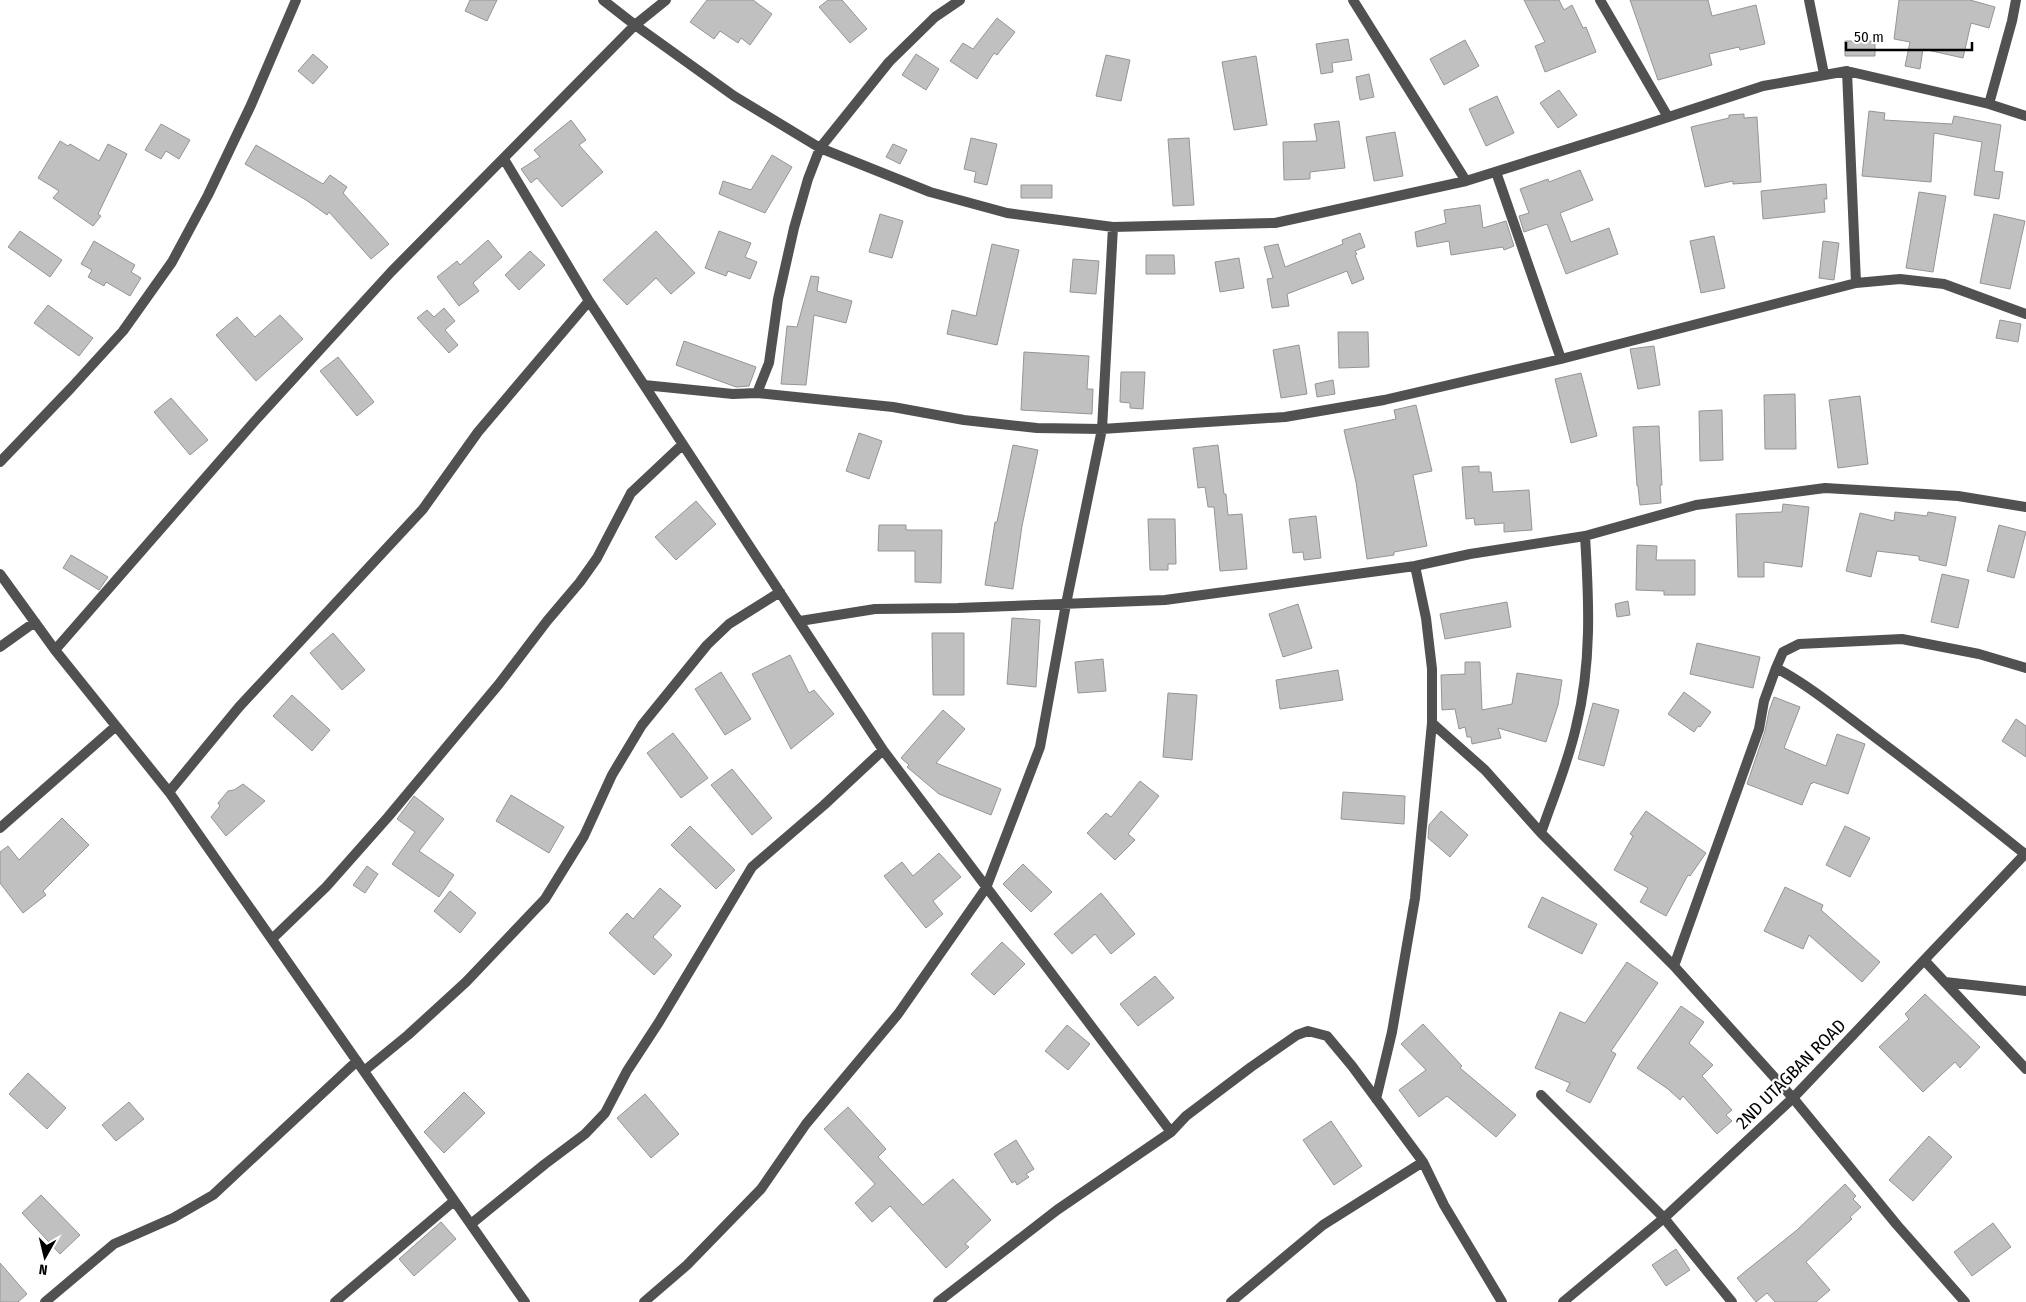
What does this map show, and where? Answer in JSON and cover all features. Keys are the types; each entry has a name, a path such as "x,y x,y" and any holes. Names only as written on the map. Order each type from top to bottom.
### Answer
{"street":[{"path":"0,462 123,331 172,262 208,195 248,113 296,0"},
{"path":"604,0 635,25 734,96 820,148 930,192 1007,213 1113,227 1275,223 1466,181 1763,86 1848,71 1989,104 2026,116"},
{"path":"55,650 254,422 391,272 635,25 666,0"},
{"path":"757,393 769,363 778,299 794,228 808,179 820,148 889,62 935,18 960,0"},
{"path":"1352,0 1466,181"},
{"path":"1600,0 1668,117"},
{"path":"1809,0 1824,74"},
{"path":"1989,104 2016,0"},
{"path":"1848,71 1856,283"},
{"path":"504,159 589,301 883,750 1171,1132"},
{"path":"1496,172 1561,359"},
{"path":"644,1302 687,1265 760,1190 806,1124 898,1014 986,888 1040,747 1066,604 1102,429 1113,227"},
{"path":"644,385 733,394 757,393 892,407 964,420 1037,428 1102,429 1285,417 1384,400 1561,359 1856,283 1900,279 1944,284 2026,314"},
{"path":"169,792 239,708 423,509 478,432 589,301"},
{"path":"272,939 326,887 388,817 499,684 586,574 597,558 631,493 682,445"},
{"path":"800,621 875,609 1165,600 1414,566 1470,554 1585,536 1696,505 1825,488 1958,496 2026,507"},
{"path":"1541,833 1576,728 1588,656 1589,610 1585,536"},
{"path":"1376,1099 1392,1032 1415,898 1432,723 1432,669 1426,618 1414,566"},
{"path":"0,574 55,650 169,792 525,1302"},
{"path":"364,1071 408,1035 466,982 545,898 584,836 612,775 642,725 707,645 723,629 780,592"},
{"path":"0,648 35,622"},
{"path":"1674,966 1758,730 1764,701 1783,652 1799,644 1902,639 1979,654 2026,668"},
{"path":"1776,668 1840,711 2026,854"},
{"path":"1432,723 1485,770 1541,833 1674,966 1792,1098 1897,1225 1965,1302"},
{"path":"0,828 116,726"},
{"path":"471,1224 544,1164 585,1134 604,1112 627,1071 659,1022 752,867 824,805 883,750"},
{"name":"2ND UTAGBAN ROAD","path":"1563,1302 1664,1218 1792,1098 1925,961 1996,882 2026,854"},
{"path":"1925,961 2026,1069"},
{"path":"1945,982 2026,991"},
{"path":"938,1302 1057,1210 1171,1132 1186,1116 1250,1066 1308,1031 1327,1036 1423,1162 1444,1205 1502,1302"},
{"path":"45,1302 114,1244 174,1218 213,1195 358,1061"},
{"path":"1541,1095 1664,1218 1732,1302"},
{"path":"1231,1302 1323,1225 1423,1162"},
{"path":"335,1302 454,1201"}],"building":[{"path":"470,0 497,0 487,21 465,11"},
{"path":"707,0 753,0 772,14 750,45 741,38 738,43 720,31 714,39 690,22"},
{"path":"828,0 842,0 867,29 850,43 819,7"},
{"path":"1524,0 1559,0 1564,10 1572,5 1583,28 1586,27 1596,52 1545,72 1535,46 1545,42"},
{"path":"1630,0 1708,0 1712,16 1756,5 1765,44 1740,50 1739,47 1709,54 1712,65 1658,80"},
{"path":"1899,0 1970,0 1995,7 1989,28 1971,23 1963,58 1923,49 1920,69 1905,66 1910,42 1894,39"},
{"path":"997,18 1015,32 997,55 994,53 977,79 950,61 963,43 973,49"},
{"path":"1348,39 1352,60 1332,63 1333,72 1321,74 1316,44"},
{"path":"1465,40 1479,66 1444,85 1430,59"},
{"path":"1845,41 1875,41 1875,56 1845,56"},
{"path":"313,54 328,67 313,84 298,71"},
{"path":"916,54 939,69 926,90 902,75"},
{"path":"1106,55 1130,60 1121,101 1096,96"},
{"path":"1256,56 1267,125 1234,130 1222,62"},
{"path":"1369,74 1374,97 1360,100 1356,77"},
{"path":"1559,90 1577,115 1558,128 1540,103"},
{"path":"1497,96 1514,133 1486,146 1469,109"},
{"path":"1869,111 1885,113 1884,120 1952,124 1954,116 2001,125 1994,171 2003,172 1999,199 1974,195 1982,142 1934,133 1931,182 1862,176"},
{"path":"1744,114 1744,118 1757,117 1761,182 1733,184 1733,181 1705,187 1691,127 1729,118 1729,115"},
{"path":"571,120 586,140 579,145 603,172 562,207 537,178 531,183 521,169 540,157 534,150"},
{"path":"1339,121 1345,168 1310,172 1310,179 1284,180 1283,142 1317,141 1314,124"},
{"path":"161,124 190,140 179,159 166,151 161,159 145,150"},
{"path":"1395,132 1403,176 1374,181 1366,137"},
{"path":"971,138 997,144 987,185 974,182 976,172 964,169"},
{"path":"1189,138 1194,205 1173,206 1168,139"},
{"path":"60,141 68,146 70,144 99,161 108,144 127,154 98,214 101,216 93,226 53,198 59,191 38,178"},
{"path":"893,144 907,150 900,164 886,157"},
{"path":"256,145 323,184 330,175 347,187 343,193 389,244 371,259 329,212 327,215 306,200 245,164"},
{"path":"772,155 792,167 765,213 719,194 723,181 751,190"},
{"path":"1580,170 1593,200 1560,213 1571,242 1609,228 1618,254 1566,274 1547,224 1524,232 1519,216 1529,213 1520,189 1548,179 1549,182"},
{"path":"1826,184 1827,199 1824,199 1825,212 1763,219 1761,191"},
{"path":"1021,185 1052,185 1052,198 1021,198"},
{"path":"1919,192 1946,196 1933,272 1906,268"},
{"path":"1480,205 1483,228 1506,221 1514,246 1504,250 1503,247 1451,255 1449,241 1417,247 1415,232 1446,223 1444,210"},
{"path":"880,214 903,221 892,258 869,252"},
{"path":"1994,214 2025,221 2010,289 1980,283"},
{"path":"20,231 62,260 50,277 8,247"},
{"path":"656,231 695,273 671,294 656,278 627,305 603,280"},
{"path":"719,231 751,243 745,257 757,262 750,279 728,271 726,276 705,268"},
{"path":"1360,233 1365,247 1355,251 1357,254 1355,255 1364,279 1352,284 1347,271 1287,294 1289,306 1272,308 1267,279 1273,278 1264,247 1278,244 1285,267 1343,244 1342,240"},
{"path":"1714,236 1725,288 1701,293 1690,241"},
{"path":"488,240 502,257 473,283 479,291 459,306 437,277 457,261 460,265"},
{"path":"94,241 135,265 131,272 141,278 130,296 106,282 104,286 88,277 92,270 81,264"},
{"path":"1823,241 1839,243 1834,280 1819,278"},
{"path":"992,244 1019,250 997,345 947,334 952,310 976,316"},
{"path":"530,251 545,265 519,290 505,275"},
{"path":"1146,255 1174,255 1175,274 1146,274"},
{"path":"1239,258 1244,288 1220,292 1215,262"},
{"path":"1073,259 1099,261 1096,294 1070,292"},
{"path":"811,276 819,277 817,291 852,301 846,323 814,315 806,385 781,384 787,326 797,327"},
{"path":"48,305 93,338 79,356 34,323"},
{"path":"444,308 455,321 445,330 458,345 449,353 417,318 427,310 434,317"},
{"path":"280,315 303,339 256,381 216,335 237,317 255,337"},
{"path":"2000,320 2021,324 2018,342 1996,338"},
{"path":"1338,332 1368,332 1369,367 1339,368"},
{"path":"684,341 756,367 749,386 736,387 676,365"},
{"path":"1299,345 1307,394 1281,398 1273,350"},
{"path":"1654,346 1660,385 1638,389 1630,349"},
{"path":"1024,352 1089,356 1087,389 1093,389 1092,414 1021,410"},
{"path":"338,357 374,402 357,416 320,371"},
{"path":"1121,372 1145,372 1143,409 1130,408 1130,403 1120,402"},
{"path":"1581,373 1597,436 1571,443 1555,379"},
{"path":"1333,380 1335,394 1317,397 1315,384"},
{"path":"1795,394 1796,449 1765,449 1764,395"},
{"path":"1860,396 1868,464 1838,468 1829,400"},
{"path":"171,398 208,440 190,455 154,412"},
{"path":"1416,405 1432,471 1413,475 1427,546 1394,552 1394,555 1367,559 1356,482 1344,430 1396,419 1394,410"},
{"path":"1722,410 1723,460 1700,461 1699,411"},
{"path":"1659,426 1661,503 1640,505 1633,427"},
{"path":"859,433 882,441 869,479 846,471"},
{"path":"1013,445 1038,450 1022,526 1013,589 985,585 995,522 997,522"},
{"path":"1218,445 1228,515 1242,514 1247,569 1220,571 1214,507 1208,507 1205,487 1198,488 1193,448"},
{"path":"1479,466 1479,472 1491,472 1493,492 1529,490 1532,530 1504,532 1504,523 1475,525 1474,518 1466,519 1462,467"},
{"path":"696,501 716,524 676,560 655,537"},
{"path":"1783,504 1809,507 1802,567 1764,562 1764,577 1738,577 1736,514 1782,512"},
{"path":"1895,512 1927,516 1928,512 1956,517 1946,566 1919,560 1919,556 1877,551 1871,577 1846,571 1860,513 1894,521"},
{"path":"1316,516 1321,558 1304,560 1303,552 1293,553 1289,519"},
{"path":"1148,519 1175,519 1176,564 1168,564 1168,570 1150,570"},
{"path":"879,525 906,525 906,530 942,530 941,583 915,582 915,551 878,551"},
{"path":"1999,525 2026,532 2014,578 1987,571"},
{"path":"1637,545 1657,546 1656,560 1695,560 1695,595 1664,595 1664,591 1636,590"},
{"path":"71,555 108,577 99,590 63,568"},
{"path":"1942,574 1969,580 1958,628 1931,622"},
{"path":"1628,601 1630,615 1617,617 1615,604"},
{"path":"1507,602 1511,627 1445,639 1440,614"},
{"path":"1298,604 1312,648 1283,657 1269,614"},
{"path":"1012,618 1040,620 1036,687 1007,684"},
{"path":"333,633 365,670 342,690 310,653"},
{"path":"932,633 964,633 964,695 933,695"},
{"path":"1697,643 1760,657 1753,688 1690,674"},
{"path":"790,655 809,693 814,690 834,714 791,749 752,674"},
{"path":"1103,659 1106,691 1078,693 1075,662"},
{"path":"1465,662 1480,662 1482,710 1512,704 1517,673 1562,680 1558,705 1546,742 1498,728 1501,738 1472,744 1471,737 1467,737 1465,727 1459,729 1455,709 1442,710 1441,675 1465,674"},
{"path":"1338,670 1343,700 1280,709 1276,680"},
{"path":"721,672 751,719 725,735 695,689"},
{"path":"1684,692 1711,712 1694,732 1668,714"},
{"path":"1168,693 1197,695 1192,760 1163,757"},
{"path":"292,695 330,730 312,751 273,716"},
{"path":"1774,697 1800,707 1784,748 1826,766 1837,734 1865,744 1848,794 1813,782 1802,805 1747,784"},
{"path":"1593,703 1619,710 1604,766 1578,759"},
{"path":"943,710 965,729 936,763 1001,789 991,815 939,794 907,767 909,765 901,758"},
{"path":"2016,719 2026,726 2026,757 2002,741"},
{"path":"673,733 708,778 681,798 647,753"},
{"path":"732,769 772,818 752,835 711,785"},
{"path":"1140,781 1159,796 1128,834 1135,840 1115,860 1087,833 1106,813 1111,817"},
{"path":"243,784 265,801 226,836 211,817 220,806 218,803 228,791 234,790"},
{"path":"1343,792 1405,796 1404,824 1341,819"},
{"path":"511,795 564,827 549,853 496,821"},
{"path":"414,796 444,819 419,851 454,875 439,897 392,864 415,832 397,819"},
{"path":"1441,811 1468,835 1450,857 1428,838 1429,825"},
{"path":"1646,811 1706,853 1690,876 1688,875 1666,916 1640,902 1648,888 1614,870 1633,836 1630,834"},
{"path":"62,818 89,845 43,891 46,895 23,913 0,883 0,852 8,846 19,860"},
{"path":"690,826 735,870 716,889 671,845"},
{"path":"1845,826 1870,838 1850,877 1826,865"},
{"path":"939,853 961,877 933,901 943,914 926,928 884,876 902,862 913,876"},
{"path":"1023,864 1052,892 1031,912 1003,884"},
{"path":"367,866 378,874 365,893 353,885"},
{"path":"1785,887 1823,905 1821,910 1880,962 1862,982 1809,935 1803,949 1764,931"},
{"path":"660,888 681,906 653,937 672,955 654,975 609,933 627,913 633,919"},
{"path":"450,891 476,913 460,933 434,911"},
{"path":"1101,893 1135,934 1111,954 1095,934 1072,954 1054,934"},
{"path":"1542,897 1597,924 1582,954 1528,927"},
{"path":"1002,942 1025,964 994,995 971,974"},
{"path":"1627,962 1658,983 1611,1051 1616,1054 1590,1103 1566,1091 1570,1083 1535,1068 1560,1012 1585,1023"},
{"path":"1155,976 1174,998 1138,1026 1120,1004"},
{"path":"1925,994 1980,1047 1960,1068 1955,1062 1923,1092 1879,1047 1909,1019 1905,1014"},
{"path":"1681,1006 1704,1022 1689,1043 1713,1065 1702,1076 1732,1110 1726,1115 1732,1121 1717,1134 1683,1096 1680,1100 1668,1089 1637,1068"},
{"path":"1423,1024 1462,1066 1460,1068 1516,1115 1496,1137 1447,1096 1419,1117 1399,1090 1426,1070 1401,1044"},
{"path":"1067,1025 1090,1044 1068,1070 1045,1051"},
{"path":"28,1073 66,1108 47,1129 9,1094"},
{"path":"464,1092 485,1113 444,1153 424,1132"},
{"path":"645,1094 679,1134 651,1158 617,1118"},
{"path":"129,1102 144,1119 116,1141 102,1125"},
{"path":"848,1107 886,1149 878,1157 923,1205 953,1179 991,1220 965,1244 969,1247 946,1268 890,1206 872,1222 855,1203 875,1184 824,1129"},
{"path":"1331,1121 1362,1166 1334,1185 1303,1140"},
{"path":"1929,1136 1952,1157 1913,1201 1889,1180"},
{"path":"1016,1140 1034,1169 1026,1174 1029,1177 1017,1185 1015,1181 1012,1183 994,1154"},
{"path":"1845,1184 1856,1196 1853,1199 1861,1207 1850,1217 1852,1219 1806,1262 1830,1290 1816,1302 1775,1302 1767,1293 1756,1302 1737,1278 1797,1230"},
{"path":"41,1195 80,1235 60,1254 22,1213"},
{"path":"441,1222 456,1239 414,1276 399,1259"},
{"path":"1993,1223 2011,1247 1972,1276 1954,1252"},
{"path":"1676,1249 1690,1270 1666,1286 1652,1265"},
{"path":"0,1263 27,1294 18,1302 0,1302"}]}
